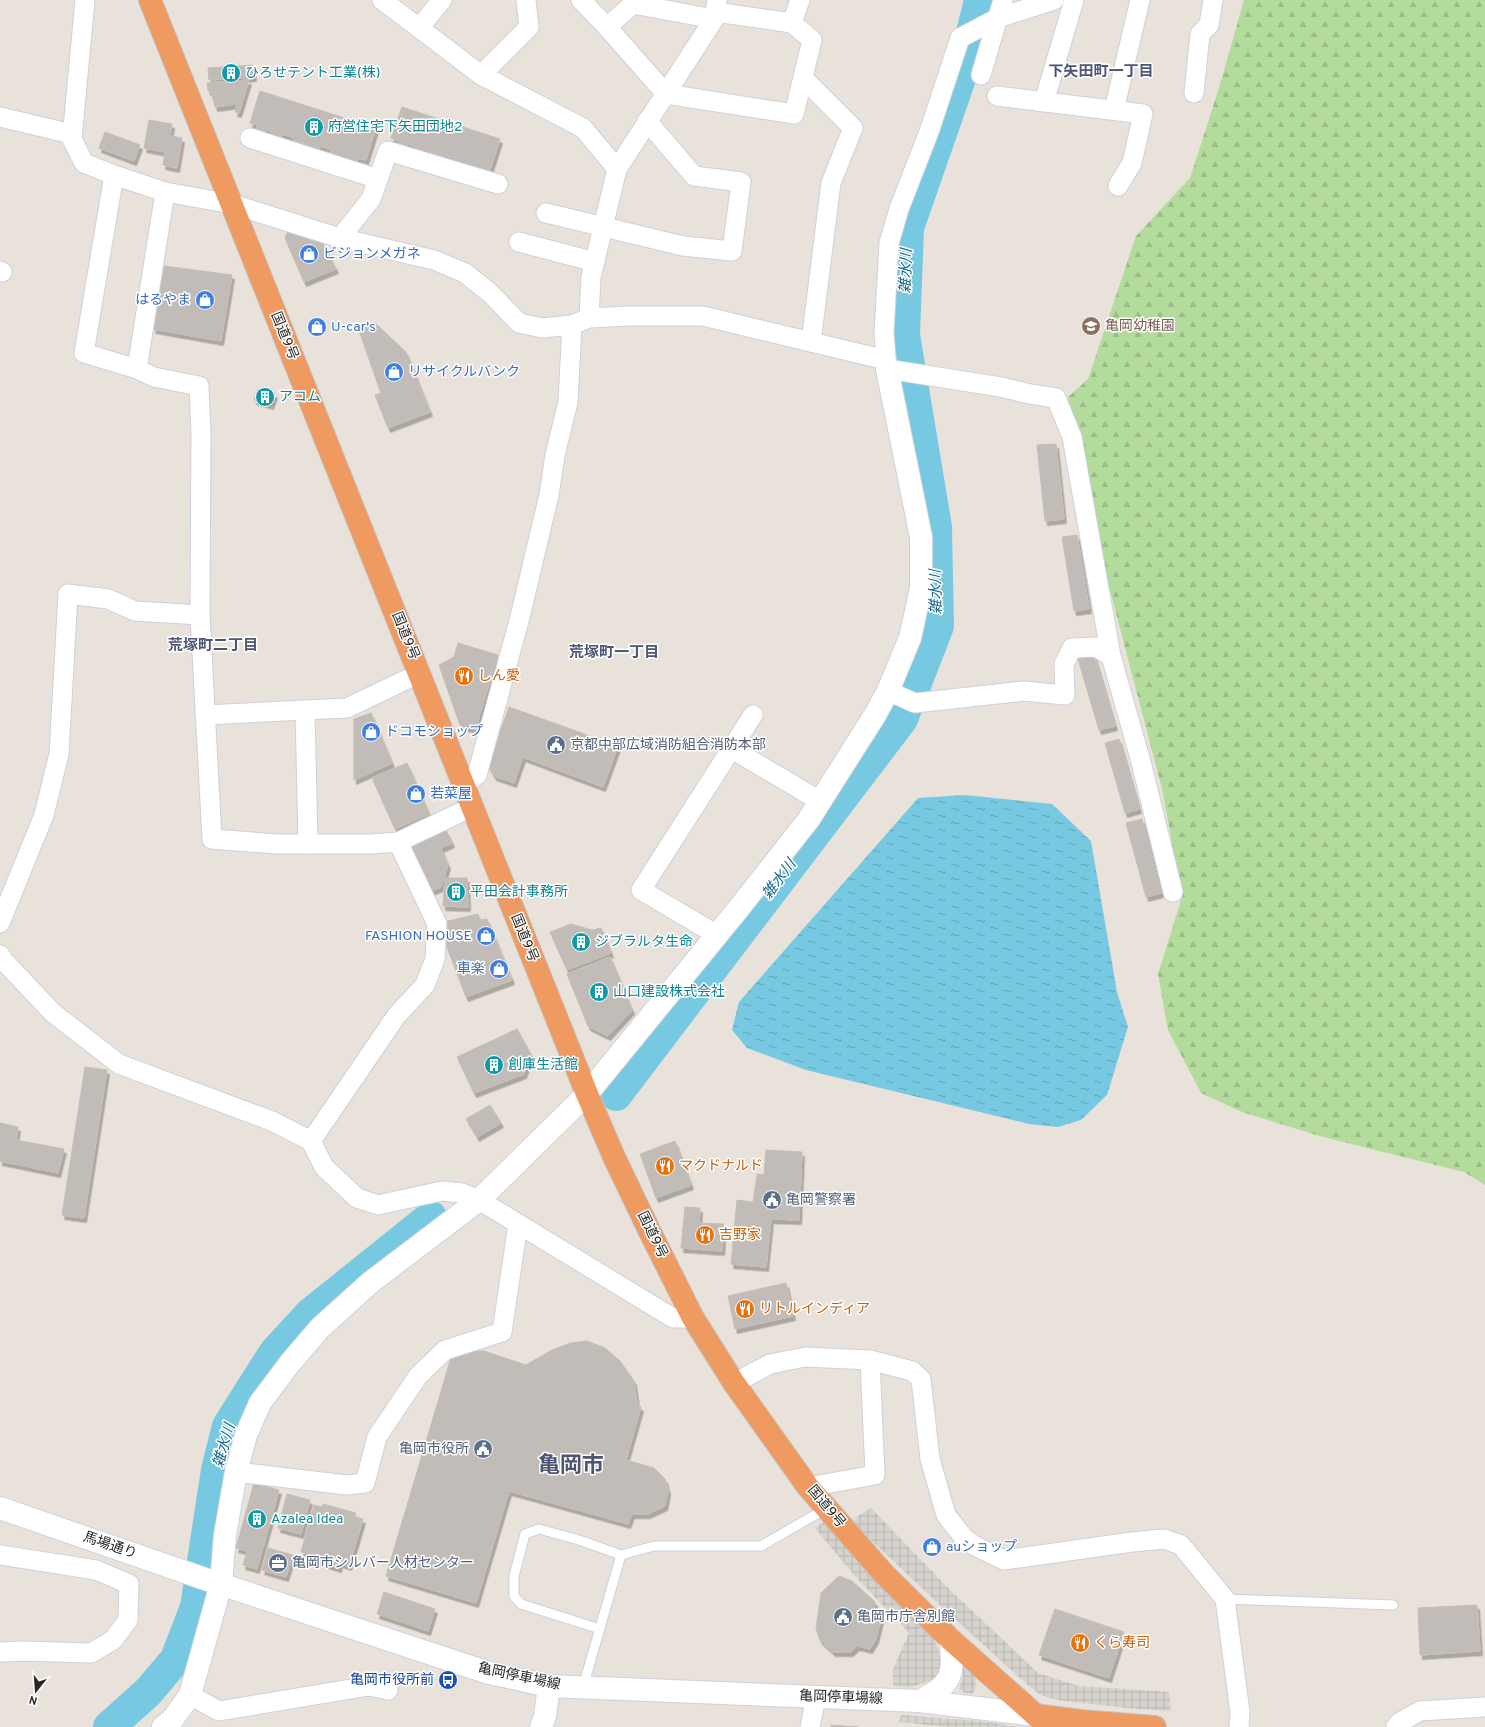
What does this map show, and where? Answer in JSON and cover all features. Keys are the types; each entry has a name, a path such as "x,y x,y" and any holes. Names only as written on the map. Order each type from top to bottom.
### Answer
{"highway":[{"name":"国道9号","path":"150,0 587,1094 614,1157 694,1318 734,1383 808,1487 884,1574 950,1639 1042,1721"},
{"path":"1042,1721 1081,1721 1156,1727"}],"street":[{"path":"85,0 72,134 72,139 84,163 165,192 232,204 340,238 434,260 465,273 490,293 520,323 542,328 629,316 704,316 812,342 887,365 1056,398 1072,437 1111,656 1141,762 1173,892"},
{"path":"382,0 481,75 583,128 617,169"},
{"path":"419,28 442,0"},
{"path":"481,75 530,27 526,0"},
{"path":"581,0 666,94 794,114 804,79 812,40 792,23 715,10 633,2 607,27"},
{"path":"792,23 800,0"},
{"path":"981,75 1003,0"},
{"path":"163,1727 172,1720 190,1695 214,1582 226,1535 236,1472 246,1435 260,1403 290,1363 320,1328 371,1282 479,1200 587,1094 717,935 809,819 875,715 888,691 910,638 921,588 921,537 887,365 884,333 889,243 898,209 930,129 960,38 998,18 1054,0"},
{"path":"1044,102 1074,0"},
{"path":"1114,110 1140,0"},
{"path":"1194,94 1200,34 1209,25 1213,0"},
{"path":"464,784 477,775 520,617 549,495 555,455 568,402 581,322 602,226 617,169 666,94 715,10"},
{"path":"804,79 853,128 831,183 812,342"},
{"path":"997,96 1143,114 1132,163 1118,186"},
{"path":"0,117 72,134"},
{"path":"546,213 683,246 732,251 741,182 694,176 647,122"},
{"path":"250,138 378,179"},
{"path":"340,238 371,199 388,151 498,184"},
{"path":"114,175 84,353 137,369 154,377 199,386 201,433 200,615 212,839 277,844 370,844 398,842 472,807"},
{"path":"137,369 165,192"},
{"path":"519,242 595,262"},
{"path":"0,923 44,815 59,754 68,594 108,599 136,611 200,615"},
{"path":"888,691 915,703 1024,691 1065,695 1064,664 1072,648 1096,647 1111,656"},
{"path":"205,715 347,708 420,673"},
{"path":"305,711 308,844"},
{"path":"717,935 642,890 753,715"},
{"path":"732,749 820,801"},
{"path":"311,1141 397,1015 425,985 435,959 437,924 398,842"},
{"path":"1,964 53,1013 120,1064 272,1121 311,1141 324,1167 358,1198 378,1205 442,1191 462,1193 479,1200 673,1318 694,1318"},
{"path":"236,1472 347,1485 365,1483 377,1437 418,1376 445,1350 502,1332 518,1224"},
{"path":"734,1383 770,1364 805,1357 870,1360 912,1371 921,1379 930,1459 946,1515 964,1538 975,1546 1004,1560 1164,1539 1181,1545 1225,1599 1240,1712 1239,1727"},
{"path":"808,1487 875,1475 870,1360"},
{"name":"馬場通り","path":"0,1508 214,1582"},
{"path":"0,1555 96,1570 128,1584 128,1620 113,1640 91,1653 22,1651 0,1652"},
{"name":"亀岡停車場線","path":"214,1582 489,1672 549,1686 919,1701 1042,1721"},
{"path":"919,1701 943,1688 950,1676 953,1659 950,1639"},
{"path":"190,1695 219,1711 369,1686 388,1690"},
{"path":"541,1727 545,1716 549,1686"},
{"path":"810,1727 816,1697"},
{"path":"1396,1727 1400,1722 1420,1711 1485,1707"}],"lane":[{"path":"600,1629 521,1604 514,1596 514,1576 525,1534 539,1529 579,1540 621,1555 654,1546 761,1546 827,1508"},
{"path":"583,1687 621,1555"},
{"path":"1225,1599 1393,1605"}],"green space":[{"path":"1244,0 1485,0 1485,1185 1464,1172 1323,1137 1242,1112 1201,1093 1168,1030 1158,974 1182,897 1162,789 1105,571 1068,397 1088,379 1136,236 1190,178 1219,88"}],"shaded area":[{"path":"871,1508 949,1589 1038,1673 1079,1686 1169,1692 1171,1711 1064,1701 1039,1694 942,1607 853,1523 858,1516"},
{"path":"825,1521 934,1639 943,1662 941,1673 935,1679 912,1687 893,1686 893,1669 909,1633 854,1575 815,1528"},
{"path":"962,1667 976,1677 975,1689 971,1694 965,1693 959,1689 963,1676"},
{"path":"901,1715 979,1721 1019,1727 949,1727 899,1722"}],"water":[{"path":"965,795 1052,804 1091,841 1117,992 1128,1027 1107,1095 1081,1120 1058,1127 1029,1124 806,1070 747,1048 732,1030 739,1002 918,798"}],"building":[{"name":"ひろせテント工業(株)","path":"253,65 254,77 209,80 208,68"},
{"path":"249,80 239,113 235,112 237,104 215,107 211,91 208,91 207,83"},
{"name":"府営住宅下矢田団地2","path":"260,91 376,128 366,160 358,158 357,162 346,159 347,157 341,155 340,157 330,153 332,150 320,146 319,150 309,147 310,145 303,143 302,145 293,142 294,138 282,134 281,138 271,135 272,132 266,130 265,133 256,130 258,125 250,123"},
{"path":"402,107 500,139 490,170 483,168 482,171 473,168 474,165 462,161 461,163 446,156 445,158 424,149 423,151 415,148 415,146 408,144 407,147 398,144 399,141 391,138"},
{"path":"149,120 172,124 170,136 182,138 177,168 163,165 165,152 144,148"},
{"path":"105,132 140,145 134,161 99,148"},
{"path":"290,226 319,237 336,269 304,282 285,238"},
{"path":"164,266 232,275 221,341 153,329"},
{"name":"リサイクルバンク","path":"375,323 406,352 430,412 388,428 375,395 381,393 358,328"},
{"name":"アコム","path":"258,389 275,394 271,405 254,400"},
{"path":"1056,444 1064,519 1045,521 1037,445"},
{"path":"1077,535 1089,609 1074,611 1062,537"},
{"path":"458,643 498,655 475,730 460,725 439,665 454,657"},
{"path":"1094,655 1115,726 1099,730 1078,659"},
{"path":"509,707 618,746 603,787 523,757 514,783 494,776 488,766"},
{"path":"371,713 392,763 354,780 354,719"},
{"path":"1119,739 1139,809 1125,813 1105,743"},
{"path":"407,763 429,814 395,829 372,778"},
{"path":"1142,819 1161,893 1146,897 1126,823"},
{"path":"446,830 452,843 441,848 448,865 441,887 428,892 409,844"},
{"name":"平田会計事務所","path":"445,878 467,878 468,907 443,906"},
{"path":"478,914 480,920 487,919 512,980 466,997 443,937 449,935 444,922"},
{"name":"ジブラルタ生命","path":"571,924 592,930 601,928 611,953 567,970 550,932"},
{"name":"山口建設株式会社","path":"610,957 632,1010 608,1036 588,1026 567,974"},
{"name":"創庫生活館","path":"517,1029 531,1055 524,1074 474,1093 457,1057"},
{"path":"85,1067 107,1070 84,1218 62,1215"},
{"path":"490,1105 501,1123 477,1137 466,1119"},
{"path":"0,1123 18,1127 16,1140 64,1149 58,1173 0,1161"},
{"path":"675,1141 691,1185 656,1198 640,1154"},
{"path":"766,1150 802,1152 799,1220 771,1219 766,1267 731,1264 737,1200 753,1202 757,1174 764,1175"},
{"path":"685,1207 700,1208 699,1223 724,1224 722,1251 681,1248"},
{"path":"786,1283 793,1316 735,1329 728,1296"},
{"path":"587,1341 605,1348 620,1361 634,1381 637,1404 641,1407 626,1460 654,1468 665,1479 668,1491 665,1506 648,1514 632,1514 628,1524 509,1491 476,1603 386,1576 453,1351 484,1351 526,1365 552,1350 571,1343"},
{"name":"Azalea Idea","path":"254,1483 279,1490 257,1569 243,1565 247,1551 236,1548"},
{"path":"287,1494 310,1500 301,1534 278,1528"},
{"path":"323,1504 356,1513 354,1517 363,1519 349,1566 340,1563 339,1568 315,1561 316,1556 301,1552 314,1505 322,1507"},
{"path":"268,1548 293,1555 286,1577 262,1570"},
{"path":"839,1576 852,1581 875,1602 872,1617 881,1619 876,1639 870,1649 857,1646 851,1652 833,1652 820,1640 816,1629 821,1593"},
{"path":"384,1592 435,1609 428,1631 377,1614"},
{"path":"1477,1605 1480,1651 1420,1655 1418,1608"},
{"path":"1055,1609 1124,1632 1109,1678 1039,1655"},
{"path":"831,1725 858,1727 831,1727"}],"waterway":[{"name":"雑水川","path":"616,1095 902,719 938,626 936,527 904,335 908,228 964,67 980,0"},
{"name":"雑水川","path":"109,1727 148,1692 176,1659 196,1607 217,1470 228,1426 275,1352 310,1314 431,1217"}],"place":[{"name":"ひろせテント工業(株)","path":"231,73"},
{"name":"府営住宅下矢田団地2","path":"314,127"},
{"name":"ビジョンメガネ","path":"309,254"},
{"name":"はるやま","path":"205,300"},
{"name":"亀岡幼稚園","path":"1091,326"},
{"name":"U-car's","path":"317,327"},
{"name":"リサイクルバンク","path":"394,372"},
{"name":"アコム","path":"265,397"},
{"name":"しん愛","path":"464,676"},
{"name":"ドコモショップ","path":"371,732"},
{"name":"京都中部広域消防組合消防本部","path":"556,745"},
{"name":"若菜屋","path":"416,794"},
{"name":"平田会計事務所","path":"456,892"},
{"name":"FASHION HOUSE","path":"486,936"},
{"name":"ジブラルタ生命","path":"581,942"},
{"name":"車楽","path":"499,969"},
{"name":"山口建設株式会社","path":"599,992"},
{"name":"創庫生活館","path":"494,1065"},
{"name":"マクドナルド","path":"665,1166"},
{"name":"亀岡警察署","path":"772,1200"},
{"name":"吉野家","path":"705,1235"},
{"name":"リトルインディア","path":"745,1309"},
{"name":"亀岡市役所","path":"483,1449"},
{"name":"Azalea Idea","path":"257,1519"},
{"name":"auショップ","path":"932,1547"},
{"name":"亀岡市シルバー人材センター","path":"278,1563"},
{"name":"亀岡市庁舎別館","path":"843,1617"},
{"name":"くら寿司","path":"1080,1643"},
{"name":"亀岡市役所前","path":"448,1680"}],"district":[{"name":"下矢田町一丁目","path":"1101,72"},
{"name":"荒塚町二丁目","path":"213,646"},
{"name":"荒塚町一丁目","path":"614,653"},
{"name":"亀岡市","path":"571,1466"}]}
